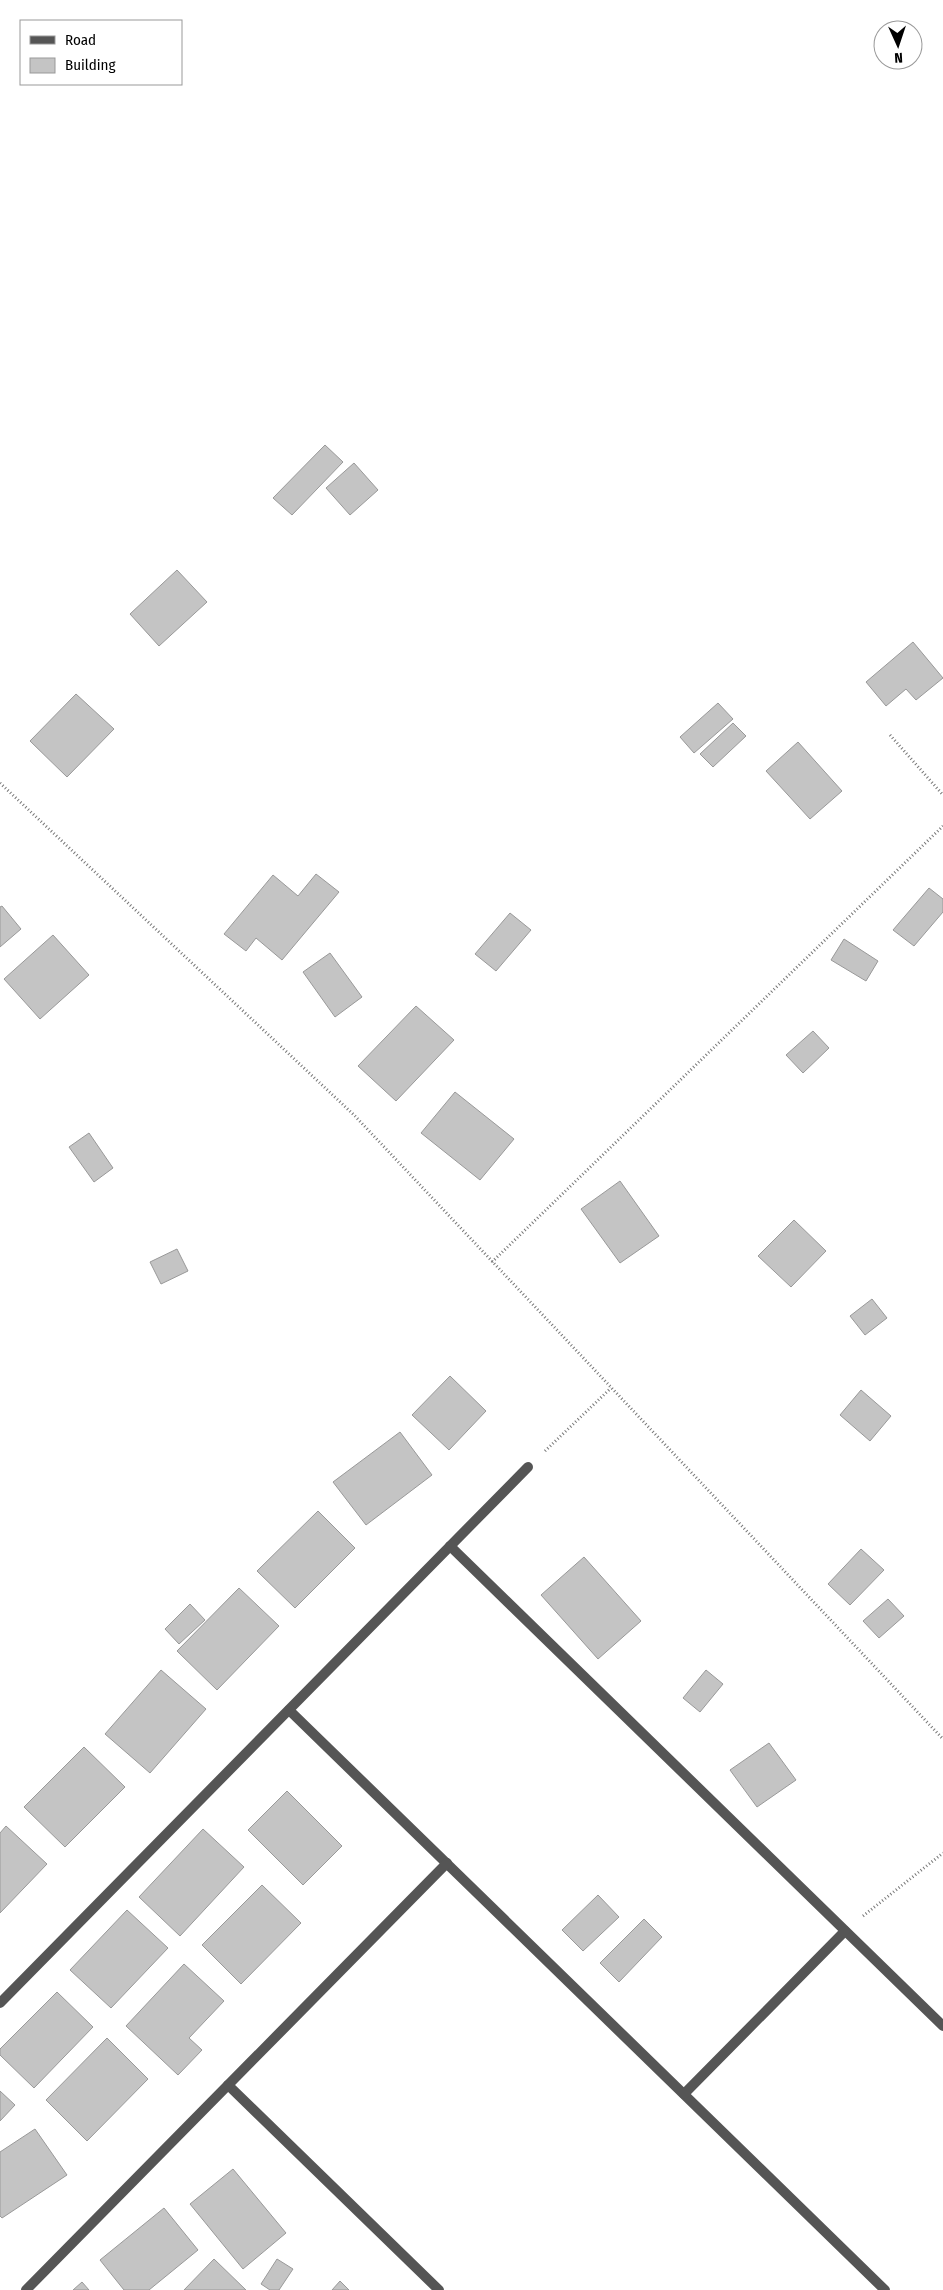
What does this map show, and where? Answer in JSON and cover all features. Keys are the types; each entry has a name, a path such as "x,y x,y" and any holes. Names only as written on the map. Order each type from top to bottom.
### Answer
{"street":[{"path":"0,2003 528,1467"},
{"path":"450,1546 943,2026"},
{"path":"289,1710 885,2290"},
{"path":"26,2290 447,1864"},
{"path":"684,2094 845,1931"},
{"path":"228,2085 438,2290"}],"path":[{"path":"890,735 943,795"},
{"path":"0,783 354,1115 943,1739"},
{"path":"492,1262 943,826"},
{"path":"528,1467 611,1388"},
{"path":"845,1931 943,1853"}],"building":[{"path":"325,445 343,462 292,515 273,498"},
{"path":"354,463 378,490 350,515 326,488"},
{"path":"177,570 207,602 159,646 130,614"},
{"path":"913,642 943,678 916,700 906,689 886,706 866,682"},
{"path":"76,694 114,729 67,777 30,741"},
{"path":"718,703 733,719 694,753 680,737"},
{"path":"733,723 746,736 713,767 700,754"},
{"path":"798,742 842,791 810,819 766,771"},
{"path":"316,874 339,892 282,960 256,938 246,951 224,934 273,875 298,896"},
{"path":"929,888 943,899 943,912 914,946 893,930"},
{"path":"2,906 21,929 0,947 0,907"},
{"path":"510,913 531,930 496,971 475,954"},
{"path":"53,935 89,975 40,1019 4,979"},
{"path":"844,939 878,961 866,981 831,960"},
{"path":"330,953 362,997 335,1017 303,972"},
{"path":"416,1006 454,1040 396,1101 358,1066"},
{"path":"813,1031 829,1048 803,1073 786,1055"},
{"path":"455,1092 514,1139 480,1180 421,1133"},
{"path":"89,1133 113,1168 94,1182 69,1147"},
{"path":"620,1181 659,1236 620,1263 581,1209"},
{"path":"794,1220 826,1251 791,1287 758,1256"},
{"path":"177,1249 188,1271 161,1284 150,1262"},
{"path":"872,1299 887,1318 865,1335 850,1316"},
{"path":"450,1376 486,1411 449,1450 412,1415"},
{"path":"861,1390 891,1416 870,1441 840,1415"},
{"path":"400,1432 432,1475 366,1525 333,1482"},
{"path":"318,1511 355,1548 295,1608 257,1571"},
{"path":"861,1549 884,1570 850,1605 828,1584"},
{"path":"584,1557 641,1621 598,1659 541,1595"},
{"path":"239,1588 279,1626 217,1690 177,1651"},
{"path":"888,1599 904,1616 879,1638 863,1621"},
{"path":"190,1604 205,1620 179,1644 165,1629"},
{"path":"161,1670 206,1709 150,1773 105,1734"},
{"path":"706,1670 723,1684 700,1712 683,1698"},
{"path":"769,1743 796,1780 757,1807 730,1770"},
{"path":"84,1747 125,1787 65,1847 24,1807"},
{"path":"287,1791 342,1846 303,1885 248,1830"},
{"path":"6,1826 47,1864 0,1913 0,1833"},
{"path":"203,1829 244,1867 180,1936 139,1897"},
{"path":"262,1885 301,1923 241,1984 202,1945"},
{"path":"598,1895 619,1917 583,1951 562,1930"},
{"path":"127,1910 168,1948 111,2008 70,1970"},
{"path":"644,1919 662,1937 619,1982 600,1963"},
{"path":"184,1964 224,2001 189,2038 202,2050 178,2075 126,2026"},
{"path":"57,1992 93,2027 34,2088 0,2055 0,2049"},
{"path":"107,2038 148,2079 87,2141 46,2100"},
{"path":"0,2091 15,2105 0,2121"},
{"path":"35,2129 67,2175 2,2218 0,2216 0,2152"},
{"path":"233,2169 286,2233 243,2269 190,2204"},
{"path":"164,2208 198,2250 149,2290 124,2290 100,2260"},
{"path":"214,2259 246,2290 184,2290"},
{"path":"277,2259 293,2269 279,2290 270,2290 261,2284"},
{"path":"340,2281 349,2290 332,2290"},
{"path":"82,2282 89,2290 73,2290"}]}
